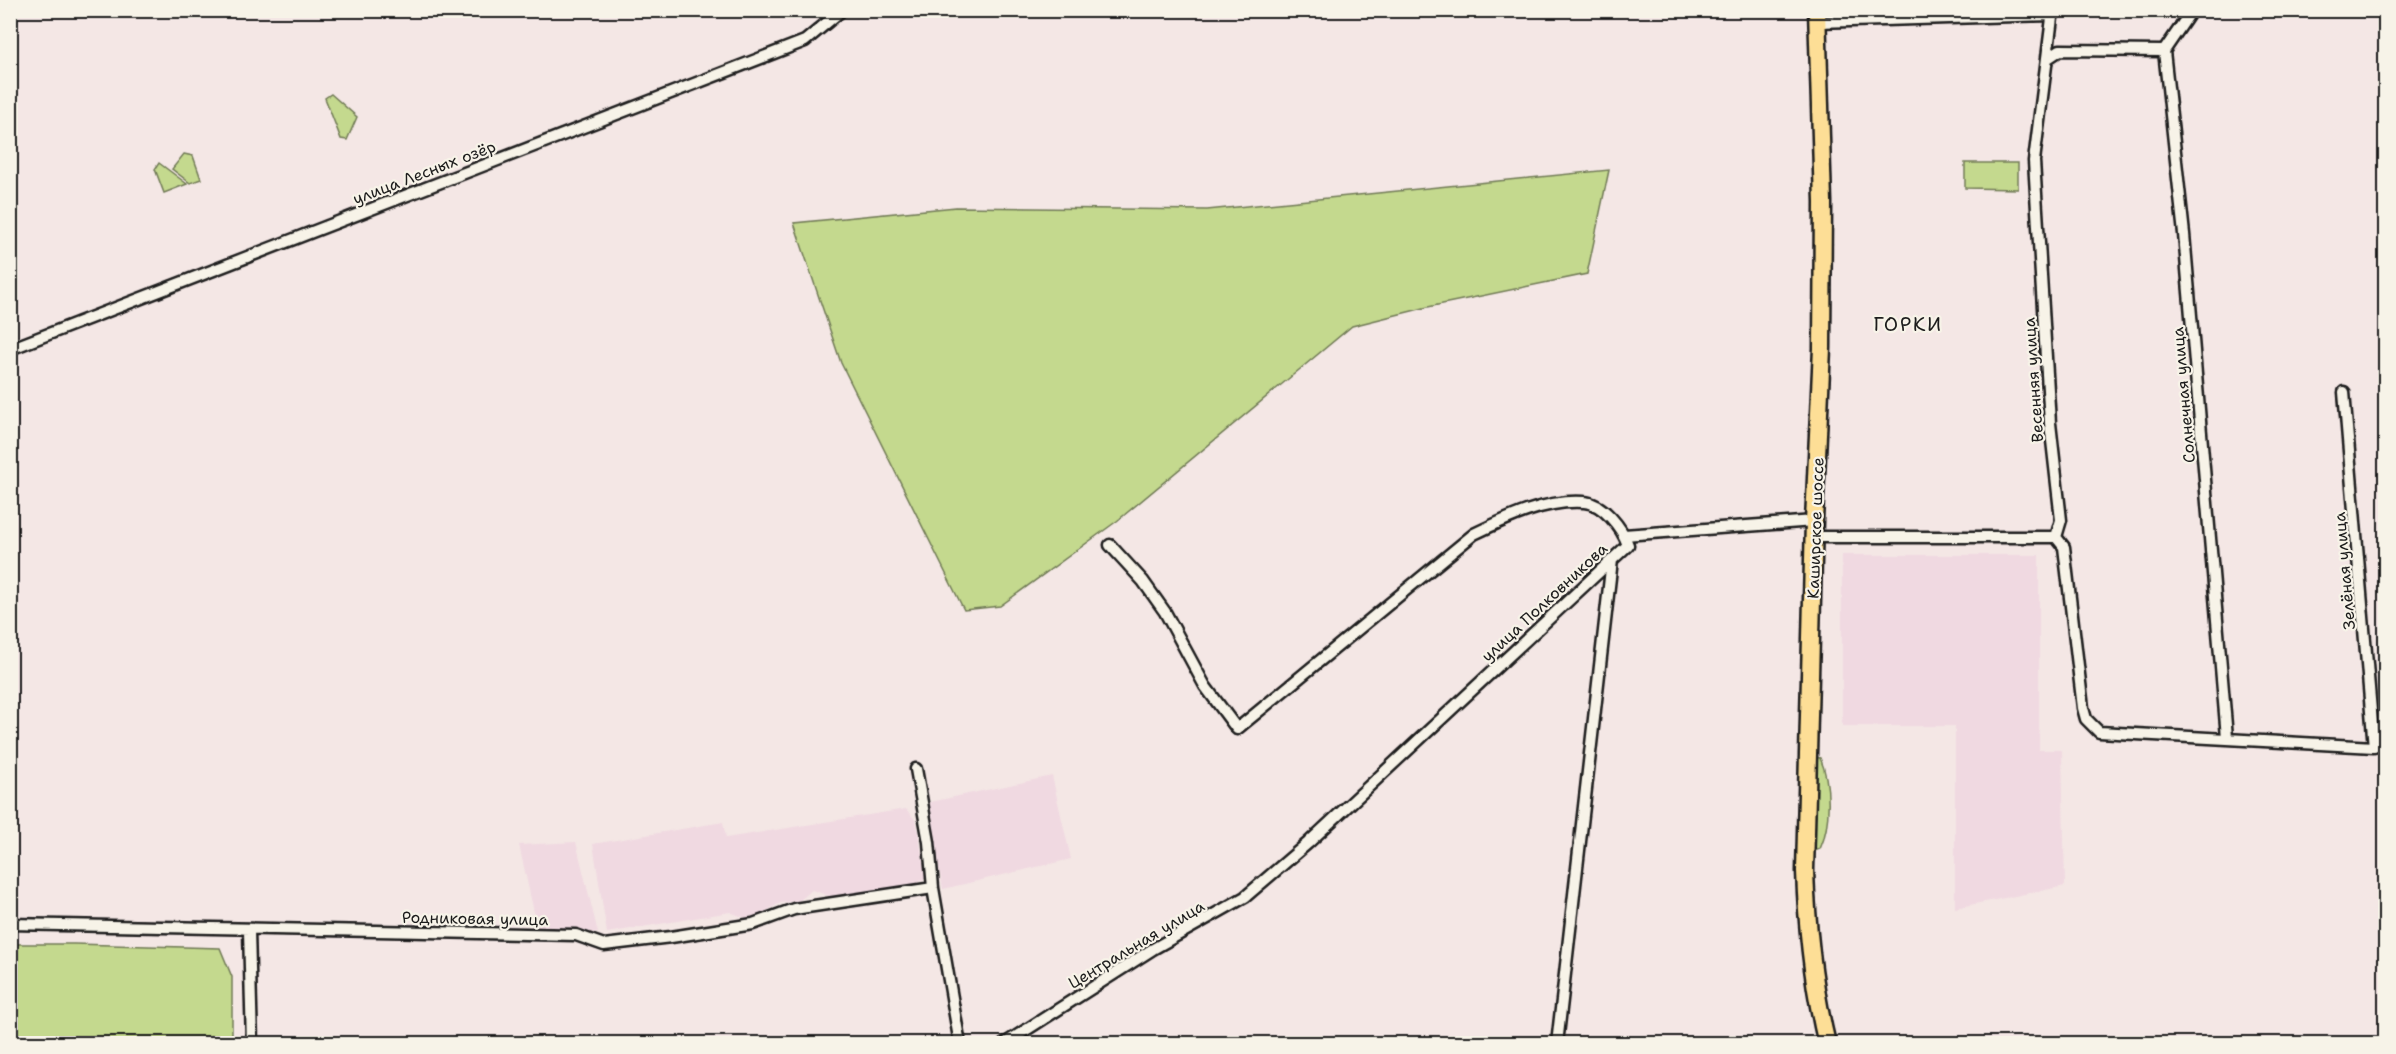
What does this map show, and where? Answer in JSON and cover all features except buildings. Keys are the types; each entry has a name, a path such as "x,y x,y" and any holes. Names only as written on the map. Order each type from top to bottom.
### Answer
{"main road":[{"name":"Каширское шоссе","path":"1818,16 1823,224 1822,348 1814,529 1806,898 1812,974 1827,1044"}],"street":[{"name":"улица Лесных озёр","path":"10,349 805,41 842,10"},
{"path":"2048,58 2060,50 2164,51 2192,10"},
{"path":"1818,16 2053,13"},
{"name":"Весенняя улица","path":"2053,13 2034,161 2050,423 2061,519 2056,537 2064,547 2083,708 2086,719 2099,732 2227,737"},
{"name":"Солнечная улица","path":"2164,51 2184,234 2227,737"},
{"name":"Зелёная улица","path":"2227,737 2374,747 2344,392"},
{"name":"улица Полковникова","path":"1110,544 1143,581 1165,612 1205,686 1237,729 1474,534 1515,514 1586,501 1609,514 1624,535 1628,545 1281,866"},
{"path":"1624,535 1814,529 2056,537"},
{"path":"1557,1044 1612,560"},
{"path":"916,769 929,842 933,888 960,1044"},
{"name":"Центральная улица","path":"1004,1044 1153,949 1245,897 1281,866"},
{"name":"Родниковая улица","path":"10,924 576,935 604,945 753,924 794,909 933,888"},
{"path":"249,930 252,1044"}],"shaded area":[{"path":"1842,555 2039,555 2039,750 2062,750 2065,886 1955,908 1955,726 1842,726"},
{"path":"1052,776 1071,859 943,889 926,803"},
{"path":"906,809 916,821 926,877 918,883 832,897 812,890 799,901 780,903 751,920 730,912 607,933 593,844 723,822 726,838"},
{"path":"576,842 598,933 538,930 519,845"}],"green space":[{"path":"331,94 357,117 347,140 341,139 325,98"},
{"path":"184,154 193,156 201,179 190,183 172,169"},
{"path":"159,163 187,184 164,193 155,169"},
{"path":"1965,163 2018,163 2018,189 1965,188"},
{"path":"1609,170 1587,274 1428,307 1352,326 1117,521 1000,606 964,610 841,363 794,223 956,207 1207,210"},
{"path":"1815,757 1820,758 1824,768 1828,791 1828,816 1820,849 1812,852"},
{"path":"11,944 220,948 232,977 232,1043 11,1043"}],"district":[{"name":"ГОРКИ","path":"1908,324"}]}
